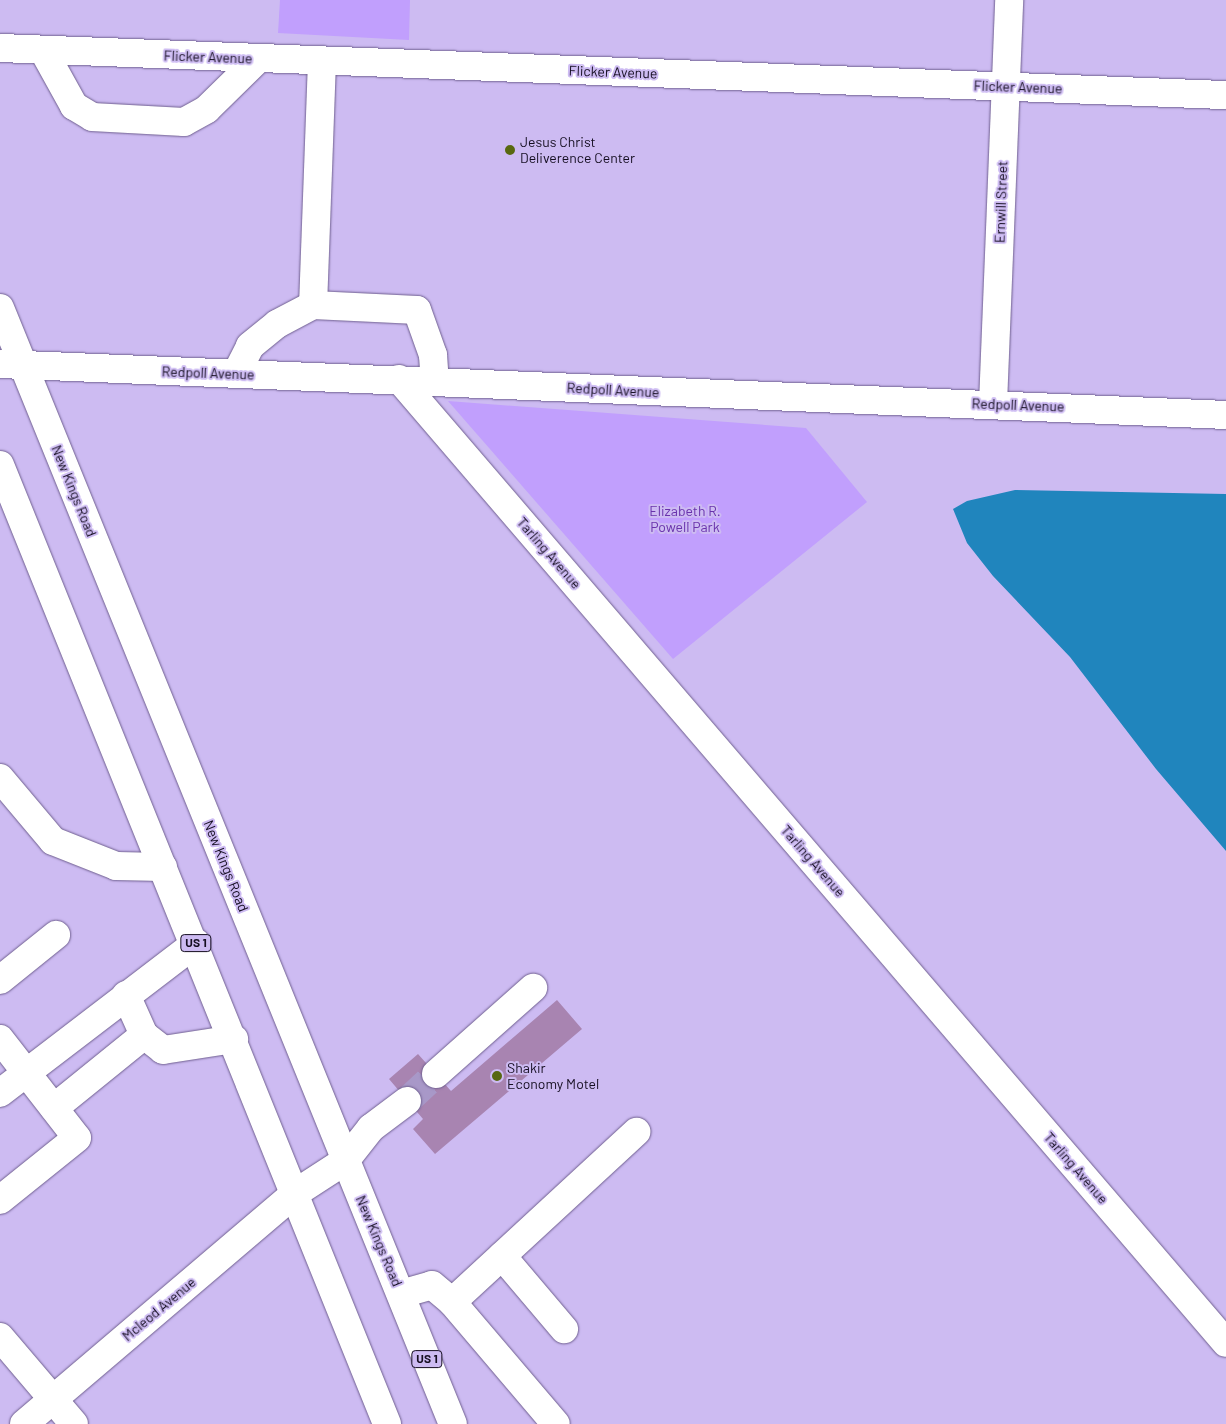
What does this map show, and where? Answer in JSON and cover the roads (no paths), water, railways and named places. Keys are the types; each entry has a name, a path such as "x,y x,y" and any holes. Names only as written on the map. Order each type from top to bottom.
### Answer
{"main road":[{"name":"Ernwill Street","path":"993,404 1009,0"},
{"name":"Flicker Avenue","path":"0,48 1226,95"},
{"path":"43,50 74,106 92,117 184,122 207,109 258,59"},
{"path":"314,305 322,61"},
{"path":"236,374 250,346 277,324 314,305 417,310 433,355 435,382"},
{"name":"New Kings Road","path":"0,308 12,365 346,1161 453,1424"},
{"name":"Redpoll Avenue","path":"12,365 399,379 1226,415"},
{"name":"Tarling Avenue","path":"399,379 1226,1343"},
{"name":"US 1","path":"0,465 196,943 386,1424"},
{"path":"0,778 53,841 116,866 163,866"},
{"path":"0,980 56,935"},
{"path":"0,1093 196,943"},
{"path":"436,1074 533,988"},
{"path":"126,995 144,1035 163,1050 234,1039"},
{"path":"54,1108 144,1035"},
{"path":"0,1039 77,1138 0,1200"},
{"path":"346,1161 371,1128 407,1101"},
{"path":"452,1302 636,1132"},
{"name":"Mcleod Avenue","path":"24,1424 294,1194 346,1161"},
{"path":"502,1256 564,1328"},
{"path":"401,1294 432,1285 452,1302 556,1424"},
{"path":"0,1337 74,1424"}],"water":[{"path":"1015,490 1226,494 1226,851 1156,769 1070,657 993,576 967,543 953,509 967,501"}],"tunnel":[{"path":"407,1101 436,1074"}],"place":[{"name":"Jesus Christ Deliverence Center","path":"510,150"},
{"name":"Shakir Economy Motel","path":"497,1076"}],"park label":[{"name":"Elizabeth R. Powell Park","path":"685,520"}]}
